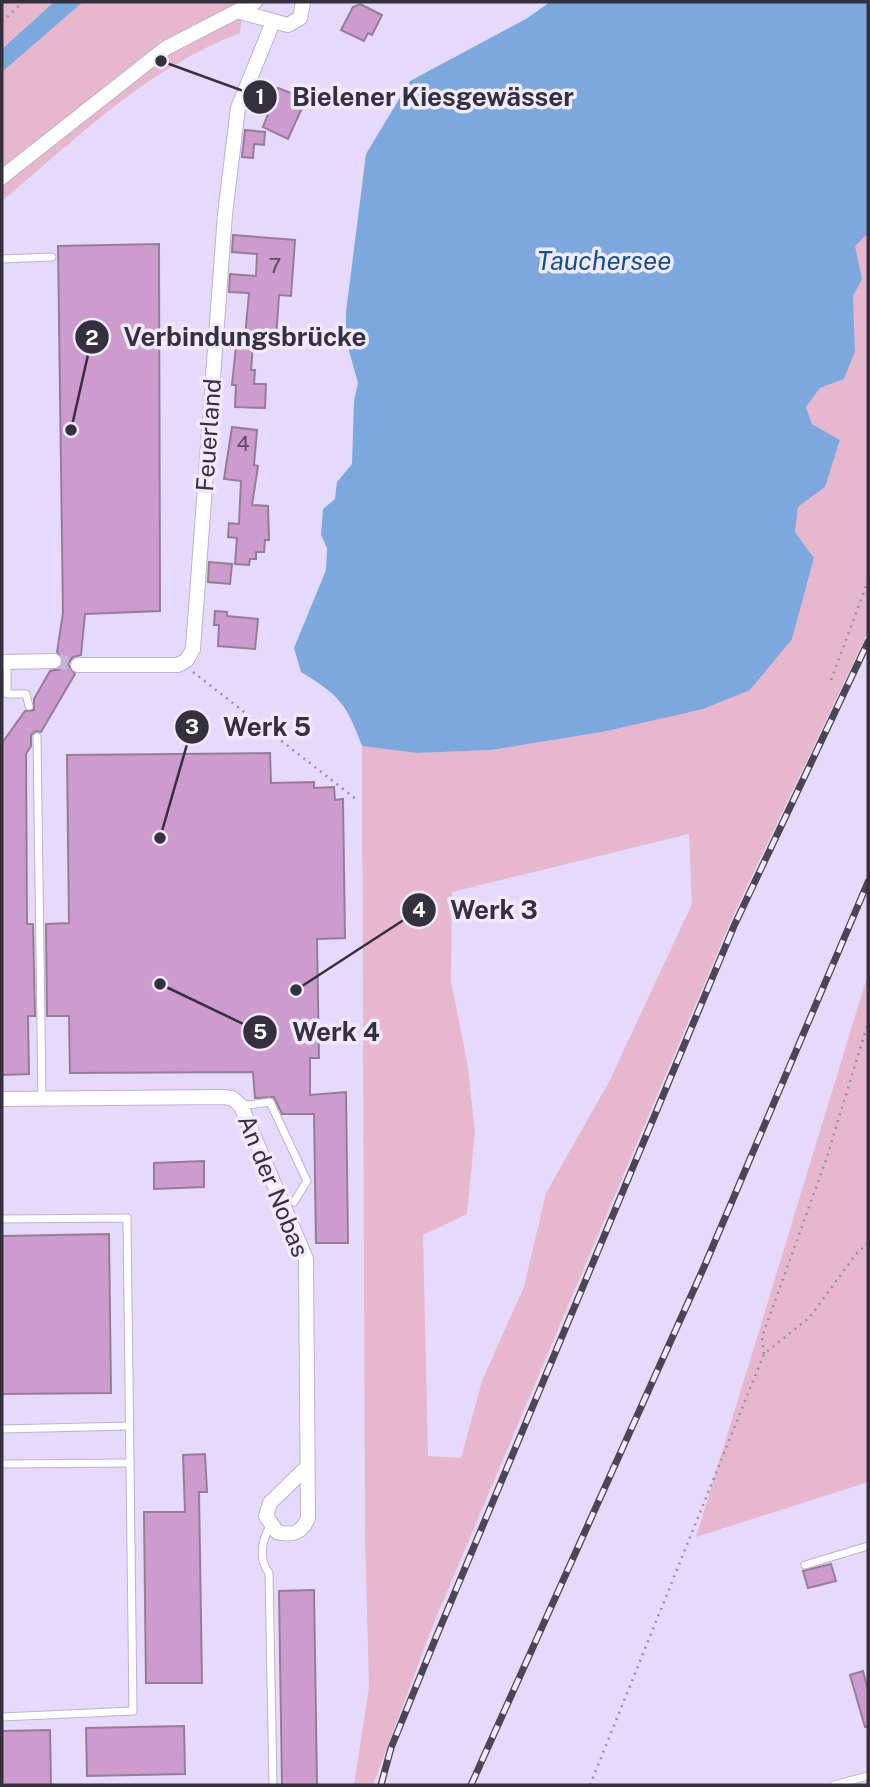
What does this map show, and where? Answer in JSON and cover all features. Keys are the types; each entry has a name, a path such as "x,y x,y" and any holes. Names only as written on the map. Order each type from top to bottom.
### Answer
{"street":[{"path":"2,177 166,48 255,2"},
{"path":"240,12 282,26 295,23 303,12 303,2"},
{"name":"Feuerland","path":"187,660 193,649 225,214 239,108 273,22"},
{"path":"78,665 178,665 187,660"},
{"path":"4,662 54,661"},
{"name":"An der Nobas","path":"2,1099 221,1097 232,1098 241,1106 306,1259 308,1518 306,1525 295,1534 277,1532 271,1526"},
{"path":"271,1526 266,1516 270,1503 307,1467"}],"lane":[{"path":"2,259 52,257"},
{"path":"4,662 7,694 26,694 29,706"},
{"path":"37,737 42,1099"},
{"path":"241,1106 270,1102 307,1181 294,1202"},
{"path":"2,1219 127,1218 133,1711 2,1717"},
{"path":"2,1429 129,1426"},
{"path":"2,1464 130,1463"},
{"path":"271,1526 262,1539 264,1567 269,1573 273,1785"},
{"path":"804,1565 868,1546"},
{"path":"834,1785 868,1776"}],"path":[{"path":"2,23 23,2"},
{"path":"831,680 868,581"},
{"path":"187,660 191,670 237,708 356,799"},
{"path":"590,1785 764,1354 762,1337 826,1160 868,1023"},
{"path":"764,1354 810,1317 856,1254 868,1243"}],"shaded area":[{"path":"2,2 54,2 2,49"},
{"path":"83,2 243,2 240,33 174,65 114,106 2,201 2,72"},
{"path":"868,233 868,632 733,916 433,1625 373,1785 354,1785 369,1687 365,1534 362,746 417,753 491,750 602,732 792,639 814,558 795,532 798,507 825,487 840,440 812,424 806,407 820,388 844,379 855,352 853,296 862,278 854,246","holes":["689,834 692,904 609,1082 546,1193 524,1287 482,1381 461,1458 428,1456 423,1235 467,1214 475,1132 468,1068 451,981 452,892"]},
{"path":"868,974 868,1482 696,1537"}],"water":[{"path":"54,2 83,2 2,72 2,49"},
{"name":"Tauchersee","path":"550,2 868,2 868,233 855,246 862,279 853,296 855,352 844,379 820,388 806,407 812,424 840,440 825,487 798,507 795,532 814,558 792,639 750,690 703,709 602,732 491,750 417,753 362,746 340,702 301,672 294,648 326,570 327,548 321,535 323,509 335,499 337,482 352,464 354,401 358,383 346,340 346,312 366,154 410,81 526,19"}],"building":[{"path":"360,4 382,15 372,35 368,33 364,41 341,30 353,7"},
{"path":"278,88 306,99 288,139 263,127"},
{"path":"245,130 265,132 264,145 254,144 253,158 242,157"},
{"path":"233,235 295,240 291,296 279,295 276,339 263,338 263,346 253,345 251,370 255,370 254,384 266,384 265,408 235,407 236,385 232,385 237,337 245,337 249,293 229,292 230,274 256,276 257,254 232,252"},
{"path":"159,244 160,611 85,614 81,655 73,657 68,664 75,674 41,732 36,731 31,735 31,746 26,754 27,924 33,924 35,1016 28,1016 29,1074 2,1075 2,743 25,711 34,710 34,699 50,671 60,669 64,662 57,652 63,613 58,246"},
{"path":"232,427 257,430 254,465 258,466 252,505 268,506 269,540 265,540 264,552 256,552 256,559 250,559 249,565 235,564 237,538 228,537 229,523 239,524 241,481 224,479"},
{"path":"209,562 232,564 230,584 208,582"},
{"path":"215,611 227,612 227,616 258,619 255,649 218,646 219,625 214,625"},
{"path":"270,753 271,783 314,782 314,788 334,787 335,800 343,799 345,938 317,939 319,1058 310,1058 310,1095 346,1092 348,1243 316,1243 314,1114 282,1114 274,1097 255,1098 253,1072 70,1073 69,1016 47,1016 46,924 69,923 67,755"},
{"path":"204,1161 204,1187 154,1189 154,1163"},
{"path":"109,1234 111,1393 2,1394 2,1236"},
{"path":"205,1454 207,1492 199,1492 202,1683 146,1683 144,1512 185,1512 183,1455"},
{"path":"831,1564 836,1581 808,1588 803,1571"},
{"path":"314,1590 317,1785 282,1785 279,1591"},
{"path":"863,1671 868,1690 868,1726 865,1727 850,1675"},
{"path":"184,1726 185,1774 87,1776 86,1728"},
{"path":"50,1730 51,1785 2,1785 2,1731"}],"tunnel":[{"path":"54,661 78,665"}],"railway":[{"path":"381,1785 391,1748 437,1635 734,926 868,642"},
{"path":"471,1785 704,1267 868,882"}],"place":[{"name":"Bielener Kiesgewässer","path":"161,61"},
{"name":"Verbindungsbrücke","path":"71,430"},
{"name":"Werk 5","path":"160,838"},
{"name":"Werk 4","path":"160,984"},
{"name":"Werk 3","path":"296,990"}]}
